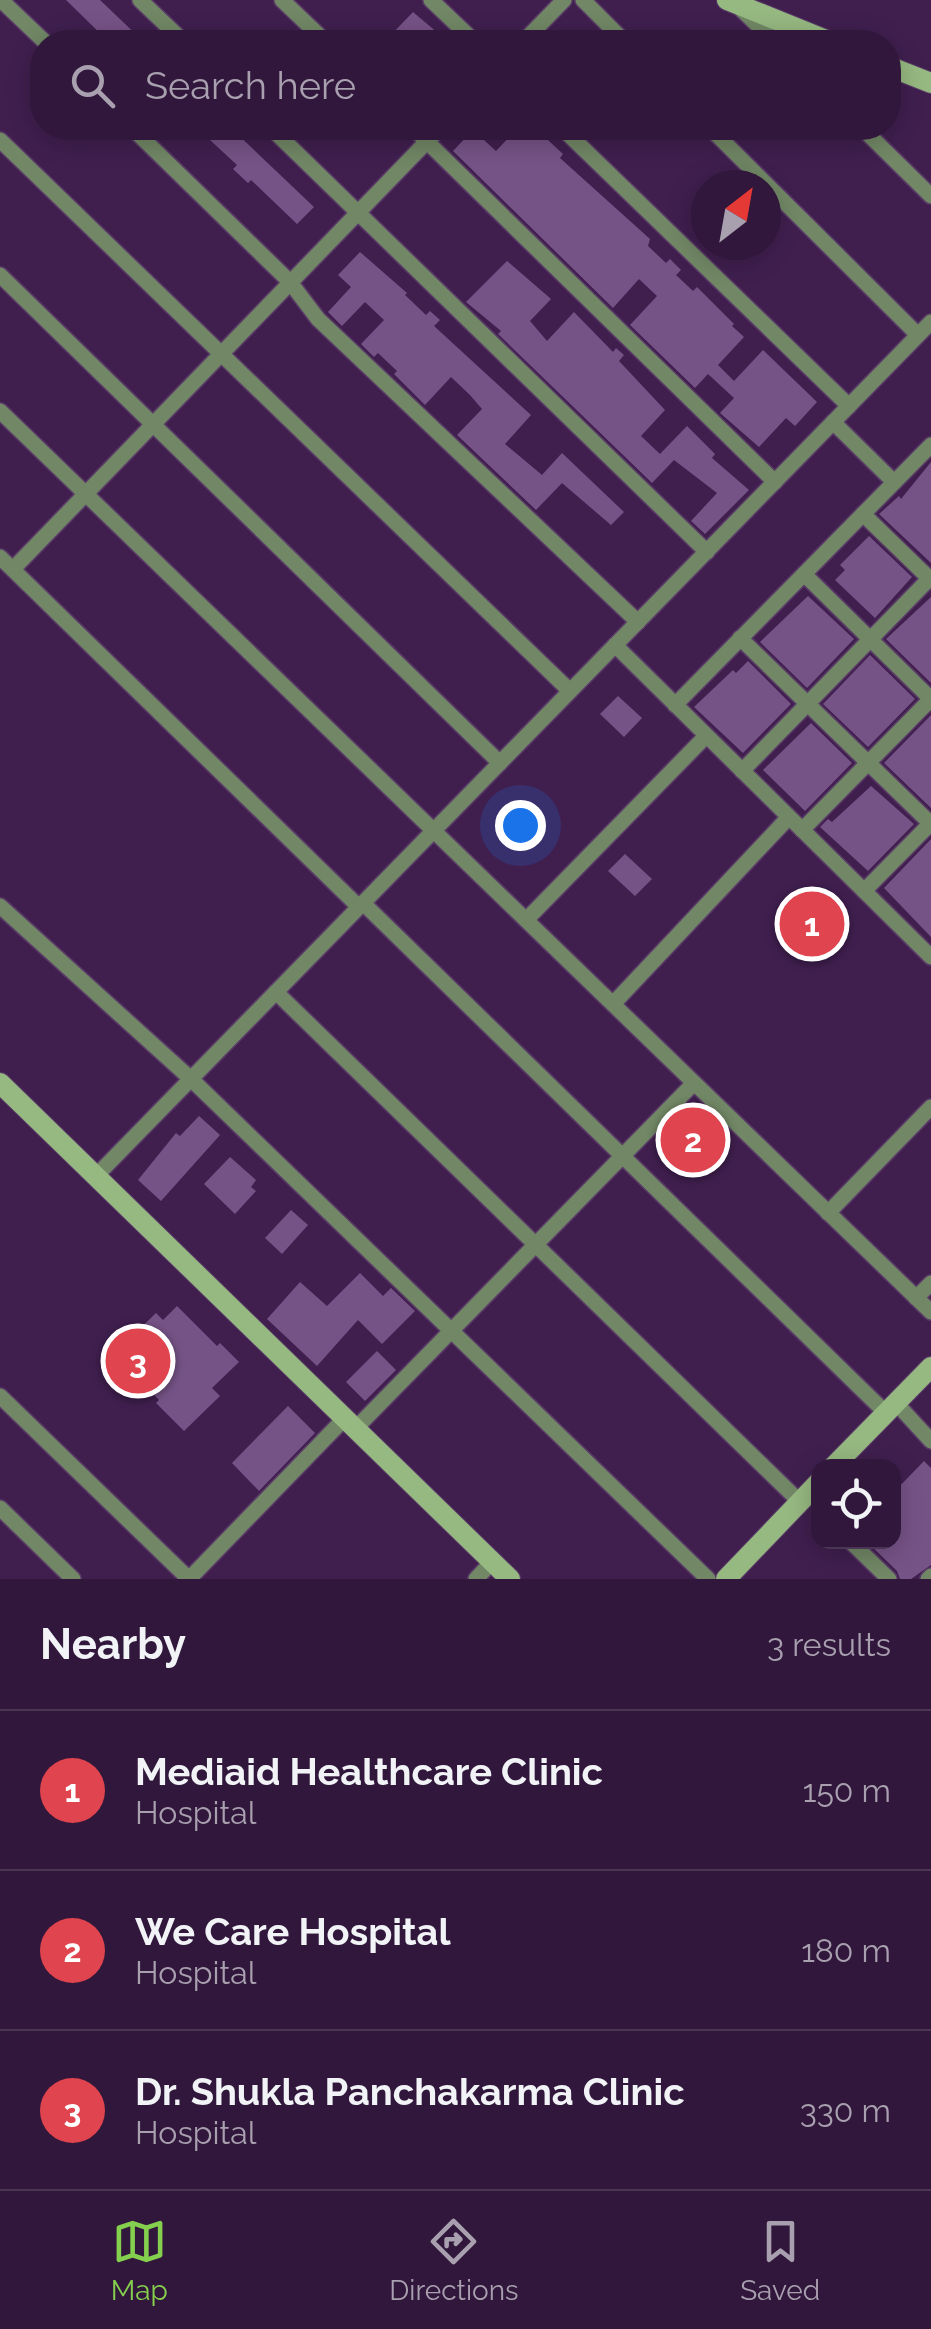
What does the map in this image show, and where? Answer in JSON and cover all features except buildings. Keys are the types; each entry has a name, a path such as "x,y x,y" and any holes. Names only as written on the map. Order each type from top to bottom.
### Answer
{"street":[{"path":"1,0 32,30"},
{"path":"140,0 171,30"},
{"path":"282,0 313,30"},
{"path":"431,0 462,30"},
{"path":"535,30 564,0"},
{"path":"583,0 613,30"},
{"path":"731,2 762,30"},
{"path":"731,2 801,30"},
{"path":"901,71 931,83"},
{"path":"0,140 570,692"},
{"path":"144,140 290,282 318,319 638,622"},
{"path":"283,140 706,552"},
{"path":"574,140 849,406"},
{"path":"722,140 918,336"},
{"path":"874,140 931,196"},
{"path":"12,569 427,142 775,482"},
{"path":"0,274 500,763"},
{"path":"96,1176 931,322"},
{"path":"0,410 931,1312"},
{"path":"834,422 894,482"},
{"path":"675,704 930,447"},
{"path":"742,771 930,579 863,514"},
{"path":"0,557 622,1156 931,1441"},
{"path":"802,830 931,699 804,574"},
{"path":"740,638 931,824 864,892"},
{"path":"615,645 930,955"},
{"path":"526,920 706,736"},
{"path":"613,1004 789,817"},
{"path":"0,906 190,1080 708,1579"},
{"path":"276,992 536,1245 810,1498 726,1579"},
{"path":"0,1396 189,1579 451,1331 694,1083"},
{"path":"0,1084 510,1579"},
{"path":"828,1213 931,1107"},
{"path":"916,1298 931,1283"},
{"path":"841,1459 931,1366"},
{"path":"0,1508 73,1579"},
{"path":"858,1549 890,1579"},
{"path":"476,1579 492,1562"}],"place":[{"name":"Mediaid Healthcare Clinic","path":"812,924"},
{"name":"We Care Hospital","path":"693,1140"},
{"name":"Dr. Shukla Panchakarma Clinic","path":"138,1361"}]}
